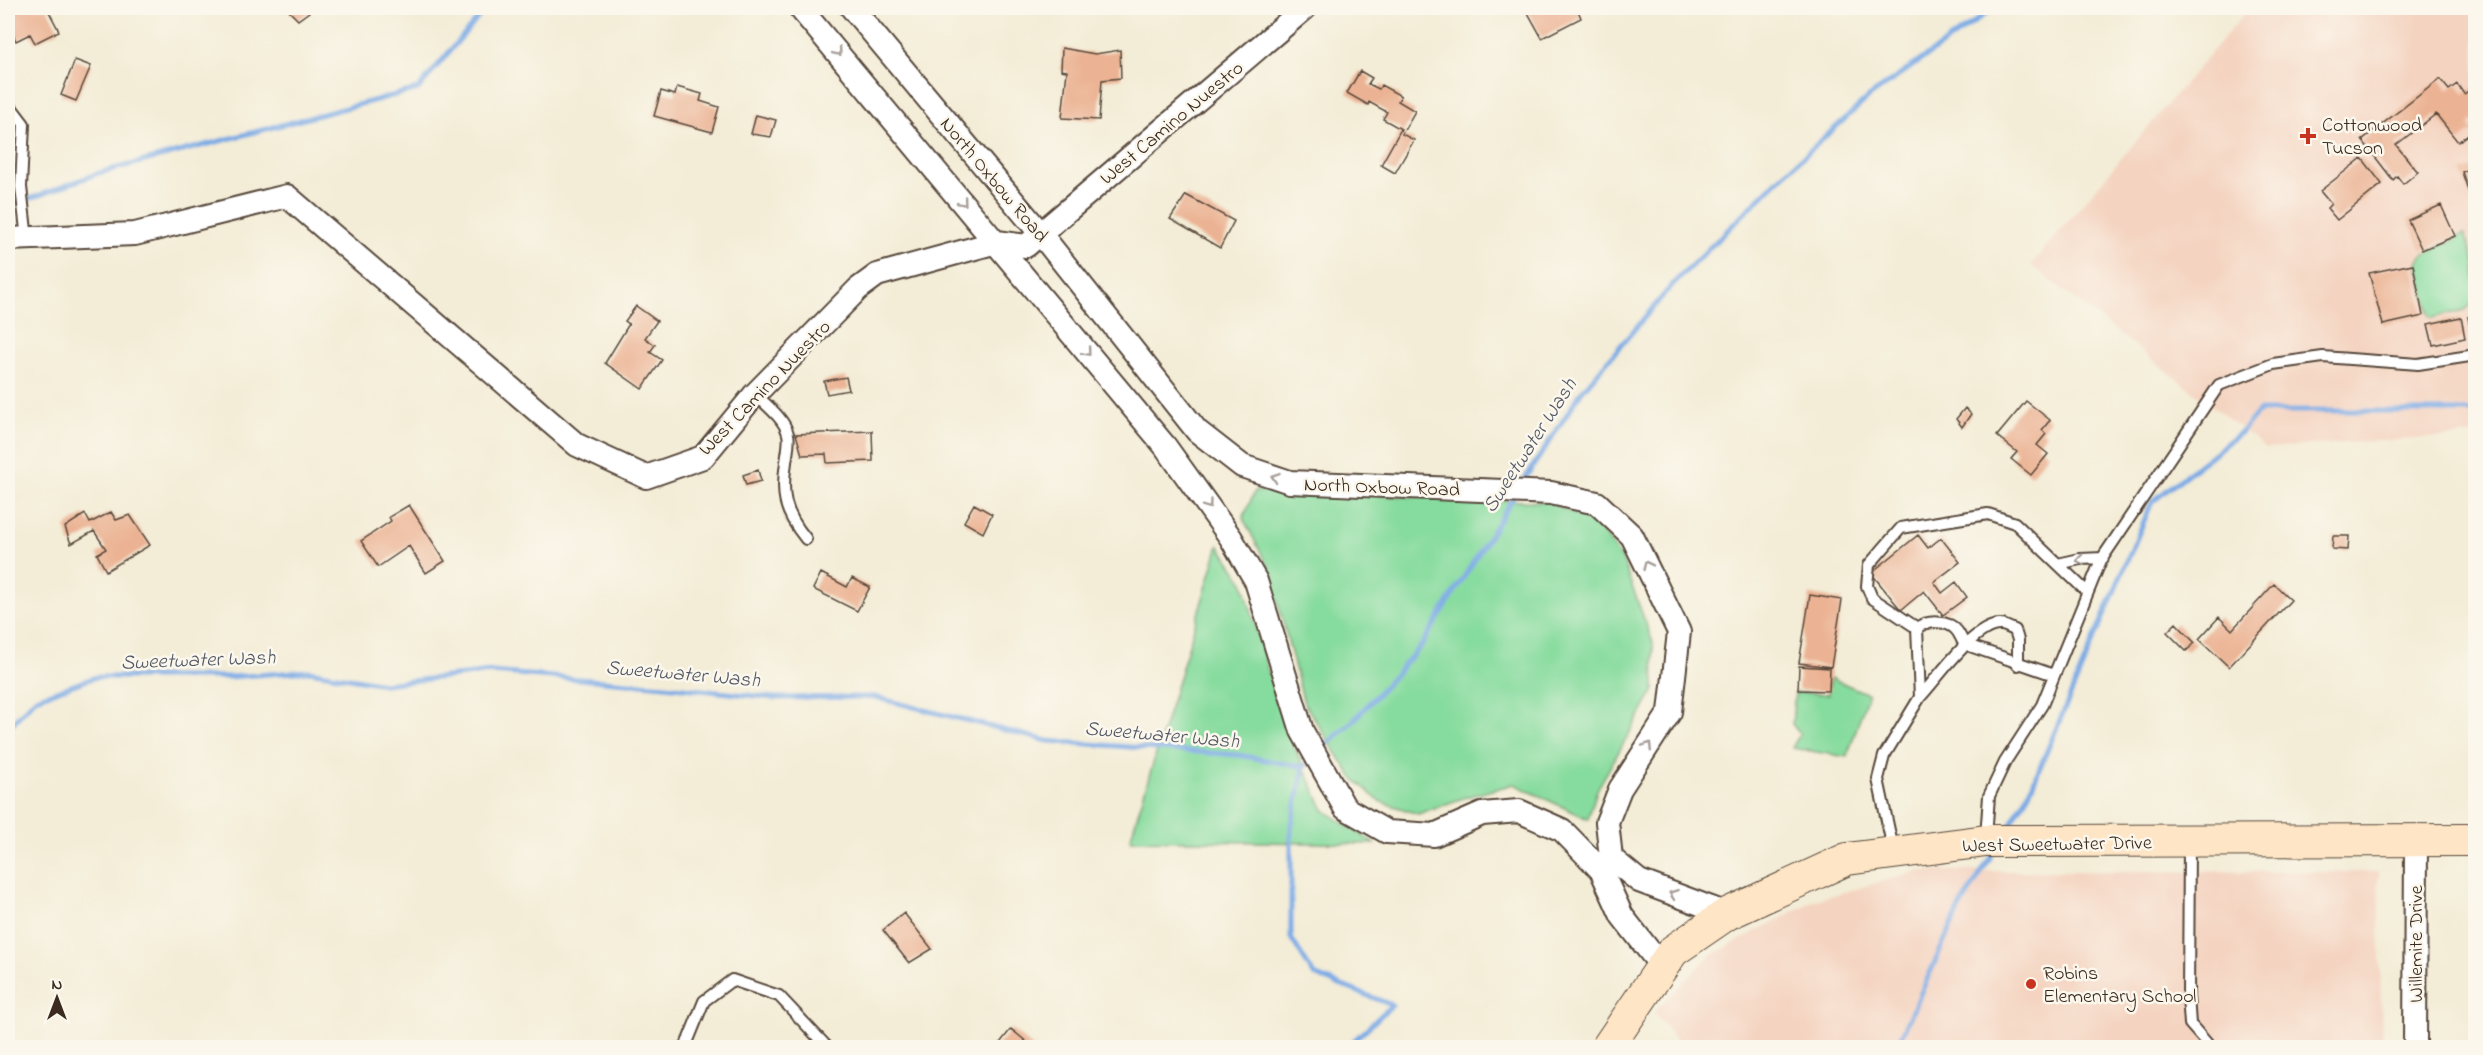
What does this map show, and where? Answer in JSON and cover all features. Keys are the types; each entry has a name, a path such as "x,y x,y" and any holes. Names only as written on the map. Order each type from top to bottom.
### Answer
{"street":[{"name":"North Oxbow Road","path":"800,8 1165,446 1231,538 1257,581 1302,731 1346,808 1387,832 1434,835 1482,814 1520,810 1563,830 1601,870 1622,915 1662,966"},
{"name":"North Oxbow Road","path":"852,8 1040,233 1197,431 1242,466 1290,482 1551,493 1597,503 1632,536 1679,632 1670,712 1620,789 1607,822 1611,858 1639,881 1727,914"},
{"name":"West Camino Nuestro","path":"17,239 135,234 287,196 577,445 646,477 703,457 755,394 858,289 877,275 997,242 1026,246 1305,8"},
{"name":"West Sweetwater Drive","path":"1606,1047 1673,951 1727,914 1847,859 1986,841 2475,840"},
{"name":"Willemite Drive","path":"2415,1047 2416,841"}],"lane":[{"path":"8,103 24,124 17,239"},
{"path":"1986,841 1989,796 2005,762 2042,705 2103,558 2219,385 2273,364 2323,357 2418,364 2475,355"},
{"path":"755,394 780,420 788,434 782,487 784,502 795,525 806,539"},
{"path":"1917,628 1872,598 1867,586 1869,565 1901,528 1988,514 2015,523 2087,592"},
{"path":"2058,564 2080,559 2103,558"},
{"path":"1917,628 1919,625 1939,621 1956,628 1964,644 2018,665 2054,675"},
{"path":"1893,853 1878,779 1884,756 1920,697 1964,644 1982,629 2001,625 2014,630 2018,640 2018,665"},
{"path":"1917,628 1920,697"},
{"path":"2189,841 2188,996 2190,1024 2211,1047"},
{"path":"685,1047 704,1001 732,980 778,996 828,1047"}],"shaded area":[{"name":"Cottonwood Tucson","path":"2249,8 2475,8 2475,435 2266,448 2031,265"},
{"name":"Robins Elementary School","path":"1918,871 2378,872 2382,1047 1683,1048 1654,1012 1710,956 1813,901"}],"green space":[{"path":"2464,234 2475,262 2475,301 2465,310 2433,318 2429,314 2418,263 2423,255"},
{"path":"1255,491 1548,502 1597,524 1622,559 1653,643 1654,690 1597,790 1588,819 1514,784 1463,798 1418,814 1379,801 1352,777 1304,703 1269,568 1243,518"},
{"path":"1219,545 1243,582 1283,723 1324,810 1375,844 1130,840"},
{"path":"1831,678 1868,694 1847,757 1792,748 1800,734 1792,724 1795,693 1828,694"}],"building":[{"path":"47,8 59,31 35,43 30,34 16,41 8,24 8,9"},
{"path":"286,8 305,8 309,12 298,20"},
{"path":"1534,8 1577,8 1581,18 1542,38 1527,11"},
{"path":"1062,48 1095,54 1120,50 1121,78 1102,80 1099,120 1062,118 1067,71 1061,70"},
{"path":"75,60 91,66 76,101 61,95"},
{"path":"1360,71 1372,78 1368,84 1379,89 1381,85 1401,96 1398,101 1415,111 1402,134 1414,140 1395,173 1381,165 1401,129 1383,119 1387,112 1369,102 1368,105 1347,93"},
{"path":"2440,79 2449,90 2457,84 2464,94 2476,86 2476,120 2469,123 2472,131 2458,142 2436,114 2396,145 2418,172 2403,184 2397,176 2393,180 2362,140"},
{"path":"677,87 702,94 700,101 719,107 712,132 654,116 661,91 675,95"},
{"path":"756,115 776,120 771,137 751,134"},
{"path":"2362,158 2382,184 2337,220 2327,208 2331,204 2320,191"},
{"path":"2476,166 2476,205 2473,205 2462,172"},
{"path":"1186,195 1234,221 1220,248 1170,219"},
{"path":"2441,205 2455,236 2422,250 2408,220"},
{"path":"2413,264 2423,316 2383,325 2369,273"},
{"path":"636,306 657,321 645,338 655,345 650,352 662,360 642,389 605,363 629,324 625,321"},
{"path":"2476,316 2476,336 2472,336 2468,317"},
{"path":"2461,317 2465,338 2433,345 2428,324"},
{"path":"846,377 849,390 827,394 824,381"},
{"path":"2026,401 2050,420 2042,430 2046,434 2037,445 2048,454 2031,475 2011,459 2017,452 1997,436"},
{"path":"1965,408 1971,414 1962,427 1956,419"},
{"path":"872,431 873,461 827,463 826,454 802,455 796,434"},
{"path":"758,470 761,481 746,485 743,475"},
{"path":"974,504 992,514 983,533 964,522"},
{"path":"409,505 445,561 426,573 409,546 378,567 361,541 391,521 389,517"},
{"path":"111,512 116,520 130,515 150,545 106,571 97,554 106,549 94,531 71,544 65,527 85,514 90,523"},
{"path":"1918,535 1928,548 1941,538 1960,562 1934,582 1942,593 1956,582 1967,597 1943,615 1924,591 1901,610 1871,573"},
{"path":"2333,536 2349,536 2348,550 2332,549"},
{"path":"821,573 847,587 852,578 870,587 857,611 813,589"},
{"path":"2274,584 2291,600 2229,667 2199,639 2219,617 2232,630"},
{"path":"1810,595 1842,600 1831,667 1799,663"},
{"path":"2176,623 2195,643 2186,651 2167,632"},
{"path":"1799,666 1830,668 1829,691 1798,690"},
{"path":"904,913 932,949 909,963 883,930"},
{"path":"1011,1029 1034,1048 996,1048"}],"waterway":[{"path":"8,207 99,173 418,89 486,8"},
{"name":"Sweetwater Wash","path":"1521,485 1582,391 1674,283 1782,176 1869,97 1994,8"},
{"path":"2007,830 2030,791 2152,502 2242,431 2259,411 2476,411"},
{"name":"Sweetwater Wash","path":"1319,751 1354,720 1421,646 1513,498"},
{"name":"Sweetwater Wash","path":"8,728 36,698 96,677 230,677 309,671 384,684 491,672 665,686 774,698 874,697 1048,741 1238,755 1304,767 1310,760"},
{"path":"1304,767 1291,828 1291,938 1314,975 1392,1005 1346,1048"},
{"path":"1896,1048 1958,911 1993,853"}],"place":[{"name":"Cottonwood Tucson","path":"2308,136"},
{"name":"Robins Elementary School","path":"2031,984"}]}
